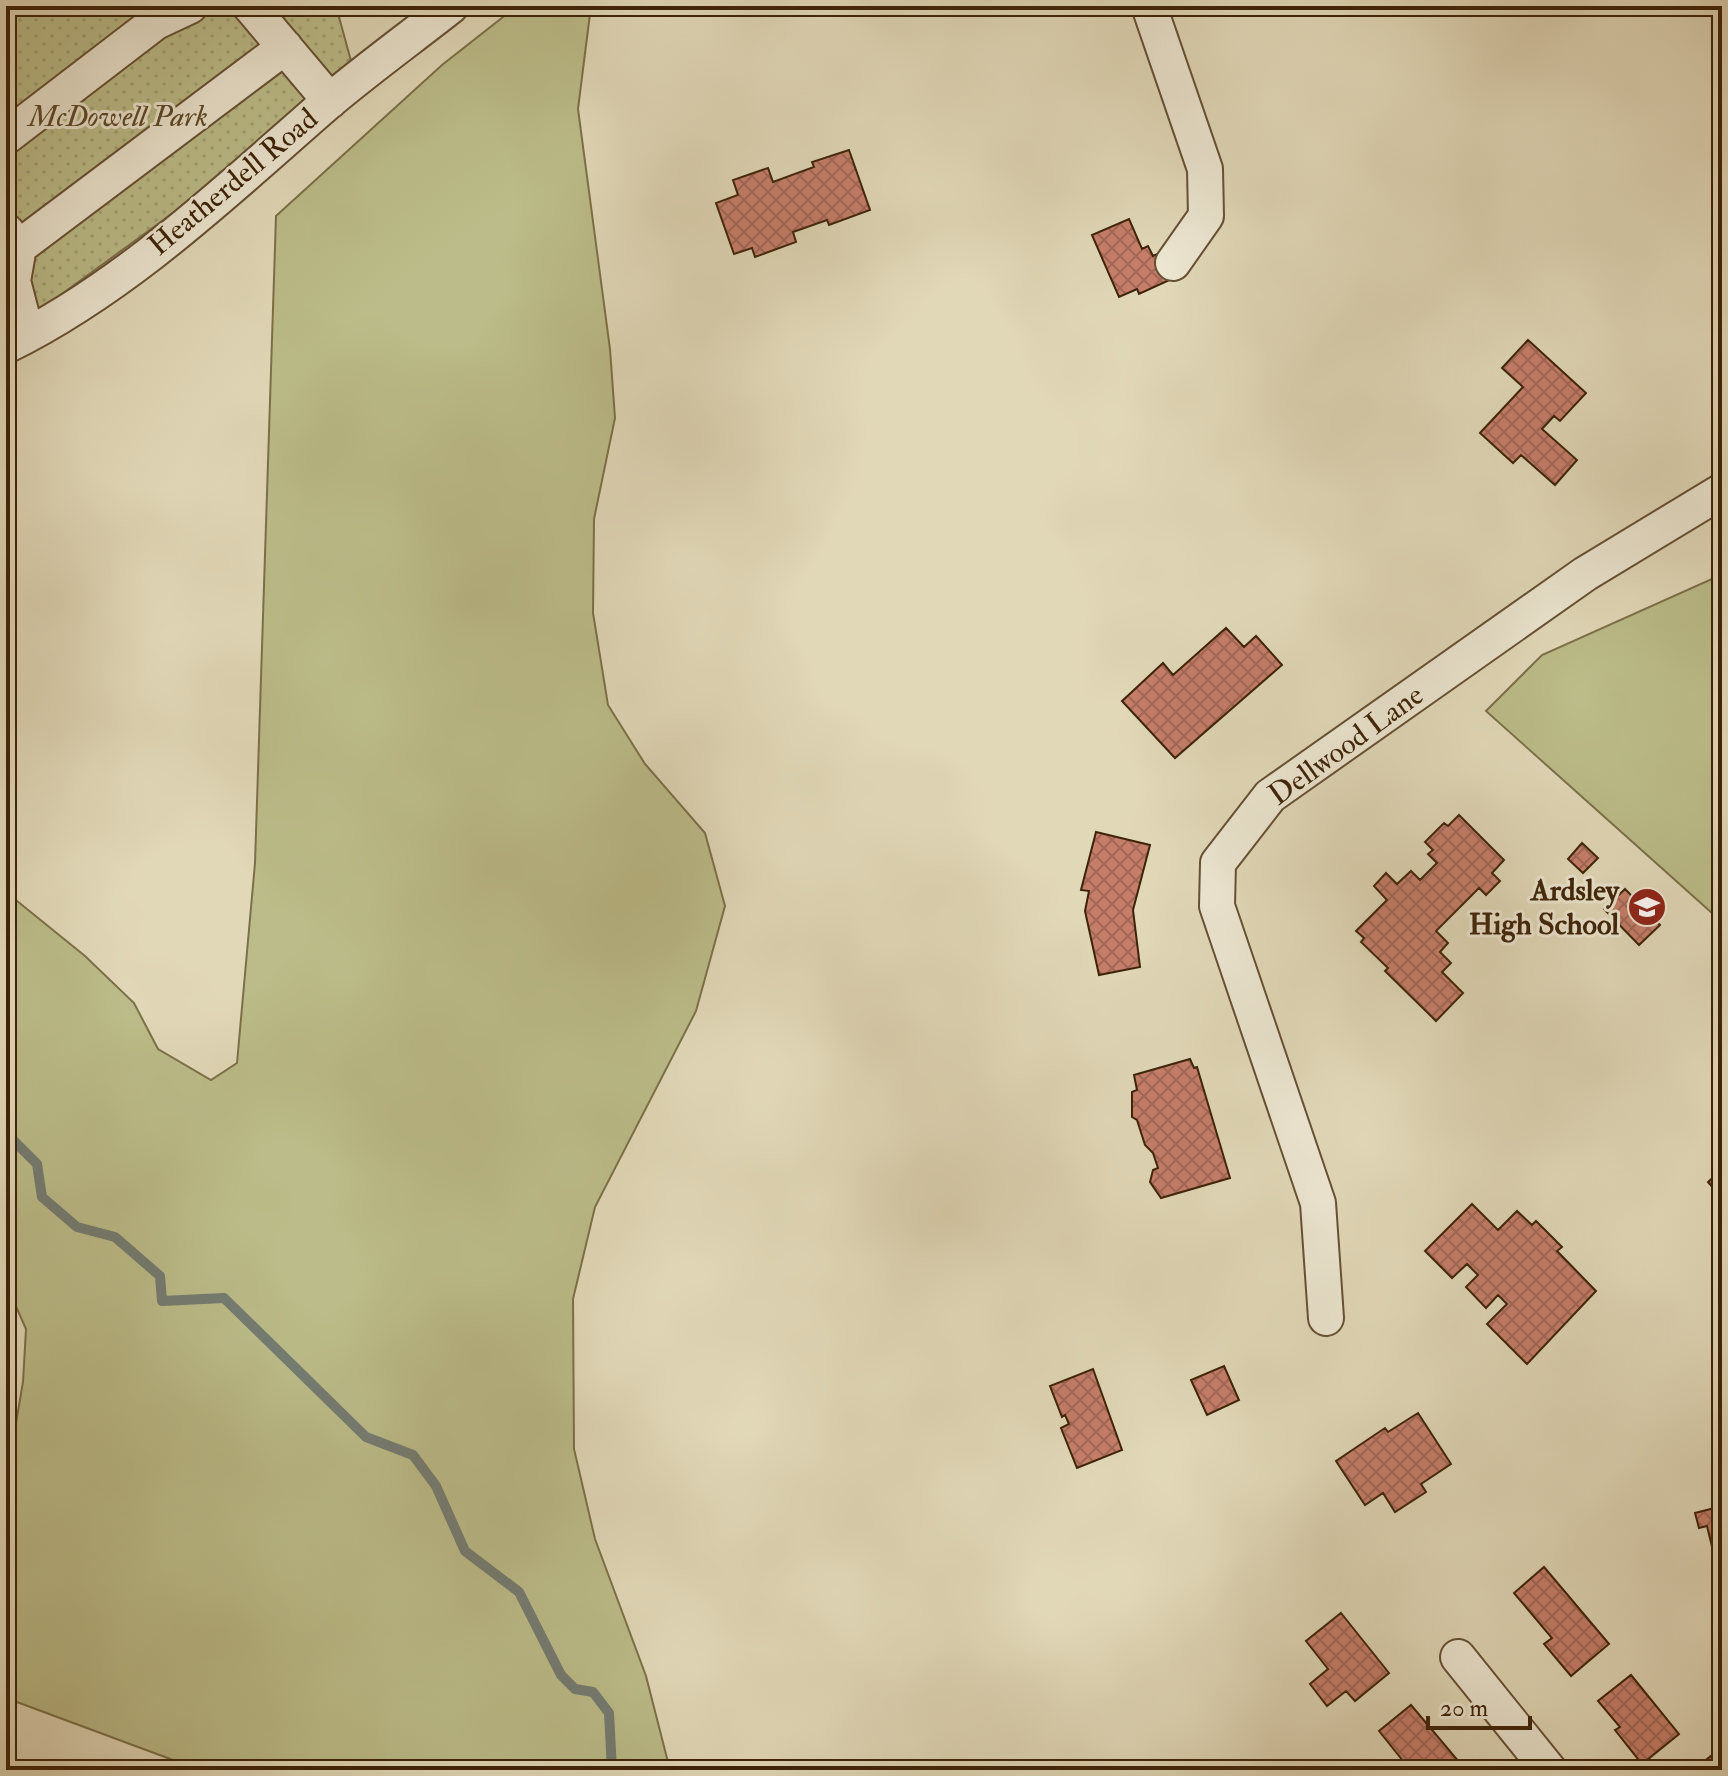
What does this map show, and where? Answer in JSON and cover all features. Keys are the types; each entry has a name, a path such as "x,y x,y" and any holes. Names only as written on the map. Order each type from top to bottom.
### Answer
{"street":[{"path":"6,137 156,22 190,6"},
{"path":"250,6 330,101"},
{"name":"Heatherdell Road","path":"16,340 88,300 216,200 330,101 451,6"},
{"path":"1149,6 1205,169 1206,216 1173,263"},
{"path":"16,340 13,239 285,47"},
{"name":"Dellwood Lane","path":"1326,1318 1318,1203 1217,906 1218,863 1270,796 1585,574 1722,491"},
{"path":"1458,1657 1549,1770"}],"green space":[{"name":"McDowell Park","path":"6,6 336,6 351,61 199,194 40,310 6,327"},
{"path":"517,6 591,6 578,109 610,349 615,418 594,519 593,613 608,705 645,764 705,833 725,906 696,1011 595,1207 573,1299 574,1449 595,1539 646,1676 670,1770 186,1770 173,1760 6,1698 6,1482 23,1382 26,1329 6,1284 6,892 85,956 134,1003 158,1049 211,1080 237,1063 255,863 276,216 442,65"},
{"path":"1714,578 1722,580 1722,922 1486,711 1542,655"}],"building":[{"path":"849,150 870,210 829,225 827,220 793,232 796,242 755,257 752,248 734,254 716,203 738,195 733,180 768,168 773,182 814,167 812,162"},
{"path":"1129,219 1142,249 1148,246 1153,256 1176,246 1187,272 1139,294 1137,289 1119,297 1092,235"},
{"path":"1528,340 1586,393 1560,421 1554,416 1542,429 1577,460 1555,485 1521,455 1513,463 1480,433 1523,387 1502,368"},
{"path":"1226,628 1244,647 1256,636 1282,665 1175,758 1122,701 1163,663 1173,675"},
{"path":"1459,815 1504,860 1492,873 1500,881 1486,895 1479,888 1436,931 1448,943 1440,952 1451,963 1442,972 1463,993 1436,1021 1385,971 1388,968 1361,942 1364,938 1356,931 1387,900 1374,886 1386,873 1397,884 1411,871 1420,880 1437,863 1428,854 1433,850 1425,842 1444,823 1448,826"},
{"path":"1096,832 1150,845 1133,910 1140,967 1099,975 1085,911 1089,891 1081,890"},
{"path":"1582,843 1598,858 1583,873 1568,859"},
{"path":"1625,889 1660,925 1639,945 1604,909"},
{"path":"1190,1059 1194,1068 1197,1067 1230,1178 1161,1198 1150,1182 1153,1170 1158,1168 1153,1153 1145,1145 1137,1120 1132,1117 1132,1092 1137,1090 1134,1075"},
{"path":"1722,1169 1722,1198 1708,1182"},
{"path":"1472,1204 1498,1230 1517,1211 1532,1225 1536,1221 1562,1247 1557,1251 1596,1291 1527,1364 1487,1324 1507,1304 1498,1295 1486,1308 1466,1287 1478,1275 1467,1264 1452,1278 1425,1251"},
{"path":"1224,1366 1239,1400 1207,1415 1191,1380"},
{"path":"1093,1369 1122,1450 1077,1468 1061,1428 1069,1424 1065,1415 1062,1417 1050,1386"},
{"path":"1418,1413 1451,1464 1421,1484 1426,1492 1395,1512 1383,1493 1365,1505 1336,1461 1385,1428 1388,1432"},
{"path":"1722,1506 1722,1588 1707,1526 1699,1528 1695,1513"},
{"path":"1544,1567 1609,1644 1571,1676 1544,1644 1552,1638 1514,1593"},
{"path":"1341,1613 1389,1673 1355,1701 1346,1691 1327,1706 1310,1684 1328,1669 1306,1641"},
{"path":"1631,1675 1679,1734 1642,1764 1615,1730 1620,1727 1598,1701"},
{"path":"1411,1705 1460,1763 1451,1770 1392,1770 1403,1761 1379,1731"},
{"path":"1721,1748 1722,1770 1693,1770"}],"waterway":[{"path":"6,1086 12,1109 6,1129"},
{"path":"6,1133 37,1164 42,1197 77,1227 115,1237 160,1276 162,1301 224,1298 366,1437 413,1455 436,1486 465,1551 519,1592 561,1675 575,1689 593,1692 609,1713 612,1770"}],"place":[{"name":"Ardsley High School","path":"1647,907"}]}
